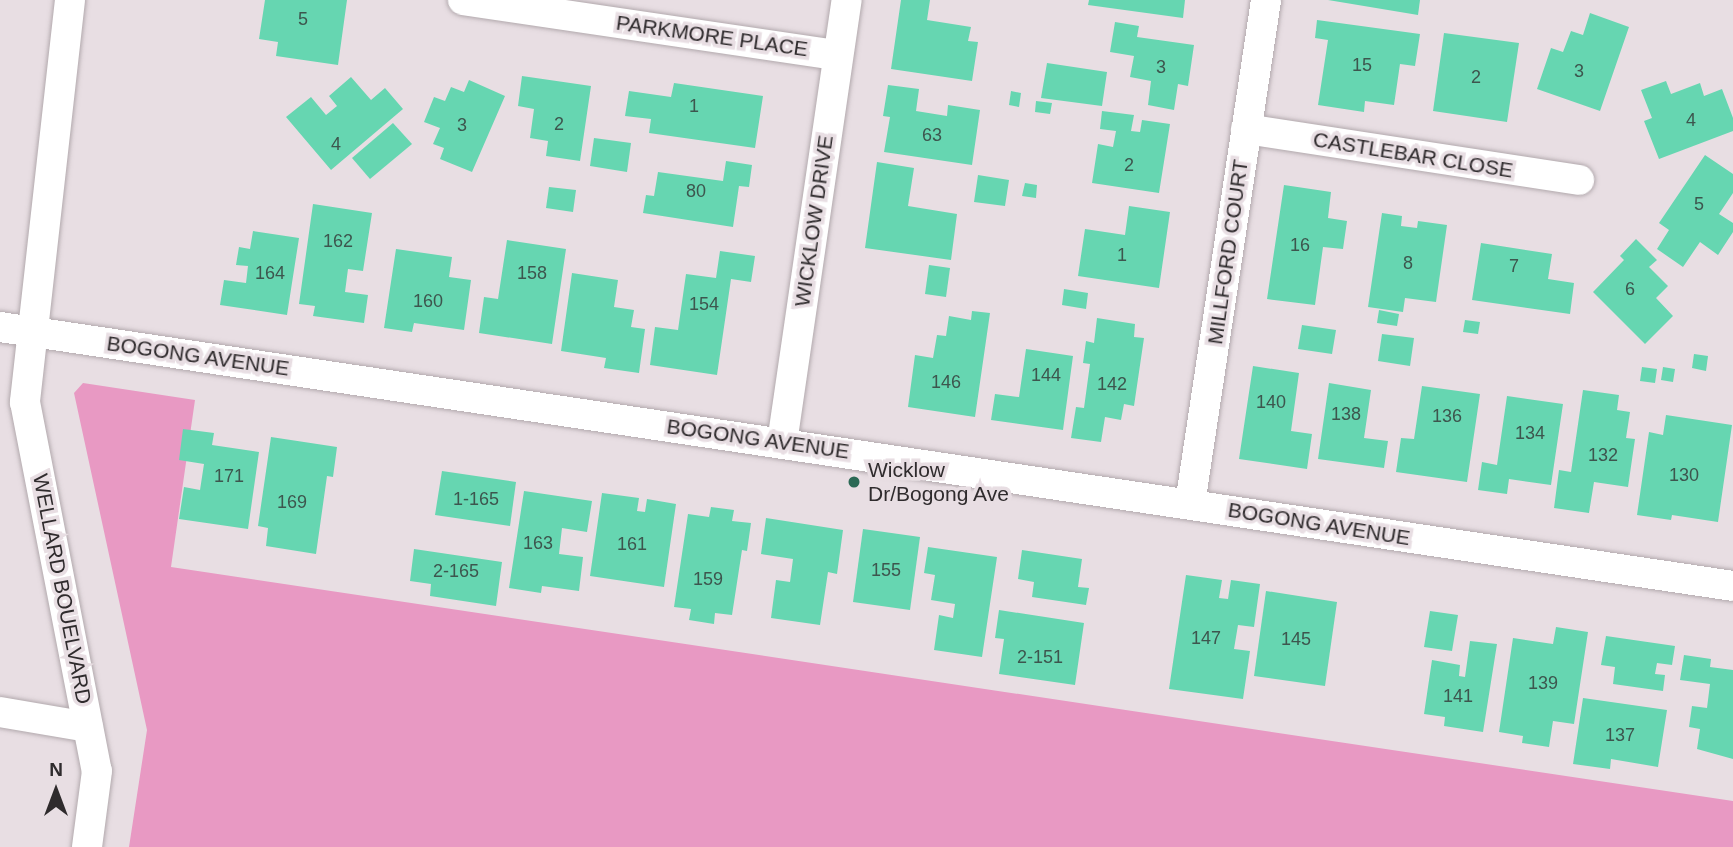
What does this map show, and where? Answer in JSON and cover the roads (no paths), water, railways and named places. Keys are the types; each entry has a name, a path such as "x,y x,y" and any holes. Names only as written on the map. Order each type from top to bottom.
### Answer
{"street":[{"name":"WELLARD BOUELVARD","path":"70,0 25,402 97,771 86,847"},
{"name":"PARKMORE PLACE","path":"463,0 837,55"},
{"name":"WICKLOW DRIVE","path":"782,443 847,0"},
{"name":"MILLFORD COURT","path":"1191,504 1266,0"},
{"name":"CASTLEBAR CLOSE","path":"1246,129 1579,180"},
{"name":"BOGONG AVENUE","path":"0,327 1733,586"},
{"path":"0,712 89,727"}],"place":[{"name":"Wicklow Dr/Bogong Ave","path":"854,482"}]}
